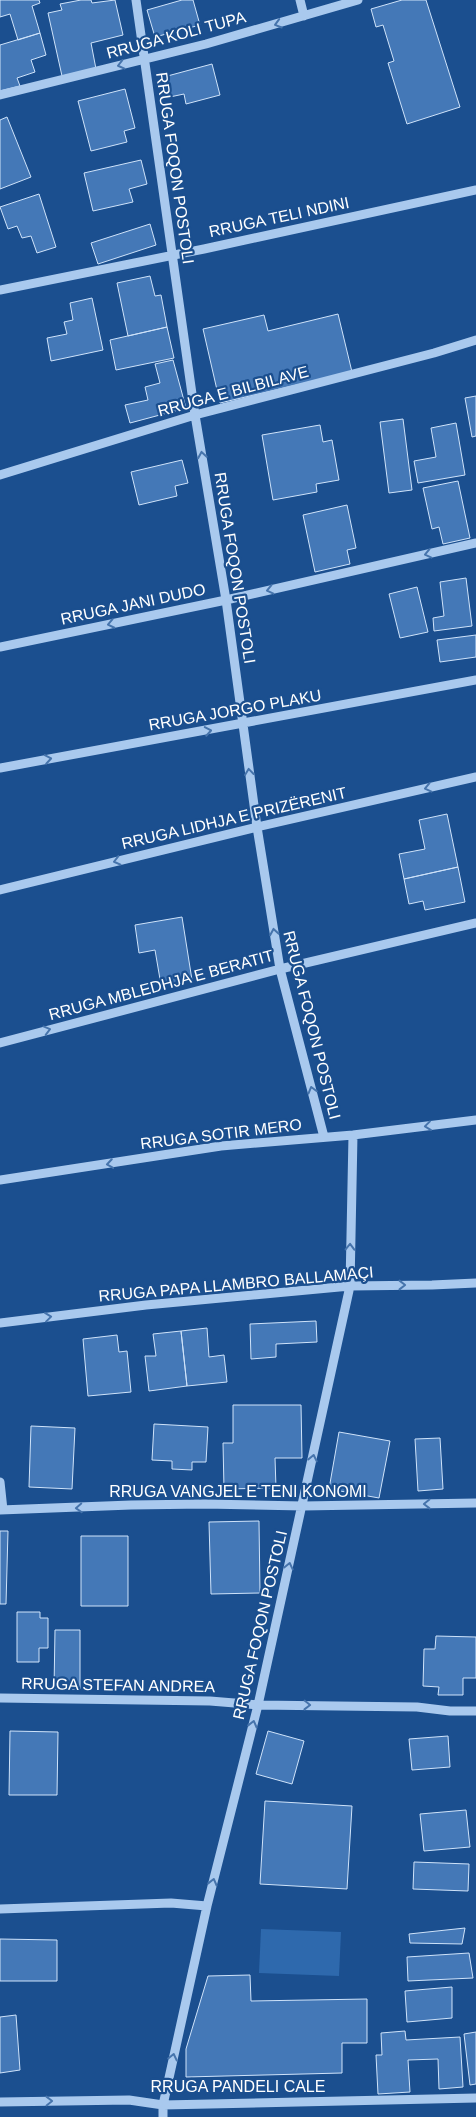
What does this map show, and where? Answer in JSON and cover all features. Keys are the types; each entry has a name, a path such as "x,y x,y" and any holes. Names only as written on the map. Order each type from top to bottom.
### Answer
{"street":[{"name":"RRUGA FOQON POSTOLI","path":"136,0 195,415 226,600 256,827 280,969 324,1137"},
{"path":"300,0 304,16"},
{"name":"RRUGA KOLI TUPA","path":"0,95 206,44 358,0"},
{"name":"RRUGA TELI NDINI","path":"0,290 476,190"},
{"name":"RRUGA E BILBILAVE","path":"0,475 195,415 434,353 476,340"},
{"name":"RRUGA JANI DUDO","path":"0,647 226,600 476,543"},
{"name":"RRUGA JORGO PLAKU","path":"0,768 476,680"},
{"name":"RRUGA LIDHJA E PRIZËRENIT","path":"0,890 256,827 476,777"},
{"name":"RRUGA MBLEDHJA E BERATIT","path":"0,1043 280,969 476,923"},
{"name":"RRUGA SOTIR MERO","path":"0,1180 221,1146 353,1135 476,1120"},
{"name":"RRUGA FOQON POSTOLI","path":"163,2117 163,2105 207,1906 258,1704 350,1286 353,1135"},
{"name":"RRUGA PAPA LLAMBRO BALLAMAÇI","path":"0,1323 146,1305 302,1292 350,1286 476,1283"},
{"path":"0,1482 1,1510"},
{"name":"RRUGA VANGJEL E TENI KONOMI","path":"1,1510 131,1504 302,1506 476,1503"},
{"name":"RRUGA STEFAN ANDREA","path":"0,1698 210,1701 476,1711"},
{"path":"0,1909 171,1903 207,1906"},
{"name":"RRUGA PANDELI CALE","path":"0,2102 129,2100 163,2105 476,2098"}],"shaded area":[{"path":"261,1929 341,1932 339,1976 259,1973"}],"building":[{"path":"0,0 39,0 40,3 32,6 40,33 18,40 10,14 0,17"},
{"path":"91,0 92,3 115,0 123,35 91,43 96,69 62,76 48,13 62,10 60,4"},
{"path":"182,0 193,0 200,25 155,37 147,10"},
{"path":"402,0 426,0 460,107 407,124 388,63 394,61 383,25 376,27 371,9"},
{"path":"40,33 46,55 31,60 35,72 17,78 20,86 0,91 0,45"},
{"path":"212,64 220,95 186,104 184,94 165,98 160,78"},
{"path":"125,89 135,128 124,131 127,142 91,151 78,101"},
{"path":"7,117 31,177 0,189 0,120"},
{"path":"141,160 147,184 129,189 133,202 93,211 84,173"},
{"path":"39,194 56,247 37,253 31,236 22,238 17,226 8,229 0,207"},
{"path":"150,224 156,245 98,264 91,243"},
{"path":"150,276 155,296 161,295 167,327 128,336 117,283"},
{"path":"92,298 103,350 51,361 47,338 67,334 64,322 73,320 70,303"},
{"path":"338,314 352,372 220,403 203,329 264,315 268,331"},
{"path":"167,327 174,358 116,370 110,340"},
{"path":"173,360 186,408 130,423 125,405 148,400 145,387 160,383 155,364"},
{"path":"476,396 476,436 472,437 465,398"},
{"path":"403,419 412,490 389,493 380,422"},
{"path":"456,423 465,475 418,483 414,461 436,457 431,428"},
{"path":"320,425 323,442 332,440 339,480 316,484 317,492 273,500 262,435"},
{"path":"182,460 188,483 175,486 177,496 139,505 131,472"},
{"path":"458,481 470,538 443,544 439,527 432,529 423,488"},
{"path":"347,505 356,548 347,550 350,564 315,572 303,515"},
{"path":"466,578 472,626 434,631 433,618 444,616 440,582"},
{"path":"417,587 428,632 400,638 389,594"},
{"path":"476,635 476,657 440,662 437,640"},
{"path":"447,814 458,867 404,879 399,854 425,849 419,820"},
{"path":"458,867 465,902 425,910 423,901 409,904 404,879"},
{"path":"182,917 192,980 161,985 155,950 139,953 135,925"},
{"path":"316,1321 317,1342 276,1344 276,1357 251,1359 250,1324"},
{"path":"207,1328 209,1357 224,1355 227,1382 187,1386 181,1331"},
{"path":"181,1331 187,1386 149,1391 145,1356 156,1356 153,1334"},
{"path":"117,1335 119,1352 127,1351 131,1392 88,1396 83,1339"},
{"path":"233,1405 301,1405 302,1458 275,1458 276,1488 224,1489 223,1443 233,1443"},
{"path":"154,1424 208,1427 206,1462 192,1462 192,1470 172,1469 172,1461 152,1460"},
{"path":"31,1426 75,1428 72,1489 29,1487"},
{"path":"339,1432 390,1441 379,1498 329,1489"},
{"path":"440,1438 443,1489 418,1491 415,1439"},
{"path":"259,1521 260,1593 211,1594 209,1522"},
{"path":"0,1531 8,1531 6,1604 0,1604"},
{"path":"81,1536 128,1536 128,1606 81,1606"},
{"path":"17,1612 40,1612 40,1618 48,1618 48,1648 39,1648 39,1662 17,1662"},
{"path":"55,1630 80,1630 80,1689 54,1689"},
{"path":"436,1636 476,1637 476,1678 463,1678 463,1695 438,1695 439,1687 423,1686 424,1649 435,1649"},
{"path":"10,1731 58,1732 57,1795 9,1795"},
{"path":"268,1731 304,1741 292,1784 256,1774"},
{"path":"448,1736 450,1767 412,1770 409,1739"},
{"path":"265,1801 352,1806 347,1889 260,1884"},
{"path":"466,1810 470,1847 424,1851 420,1814"},
{"path":"414,1862 469,1864 468,1891 413,1889"},
{"path":"465,1928 462,1944 410,1943 409,1934"},
{"path":"0,1939 57,1940 57,1981 0,1981"},
{"path":"469,1953 473,1978 408,1981 407,1957"},
{"path":"250,1975 251,2001 367,1999 367,2043 342,2043 342,2073 186,2077 186,2049 208,1976"},
{"path":"452,1987 452,2018 407,2022 405,1991"},
{"path":"16,2015 20,2070 0,2073 0,2017"},
{"path":"405,2031 406,2040 460,2037 463,2087 439,2089 438,2059 408,2060 410,2092 378,2094 376,2055 382,2055 381,2033"},
{"path":"476,2032 476,2084 470,2085 464,2034"}]}
